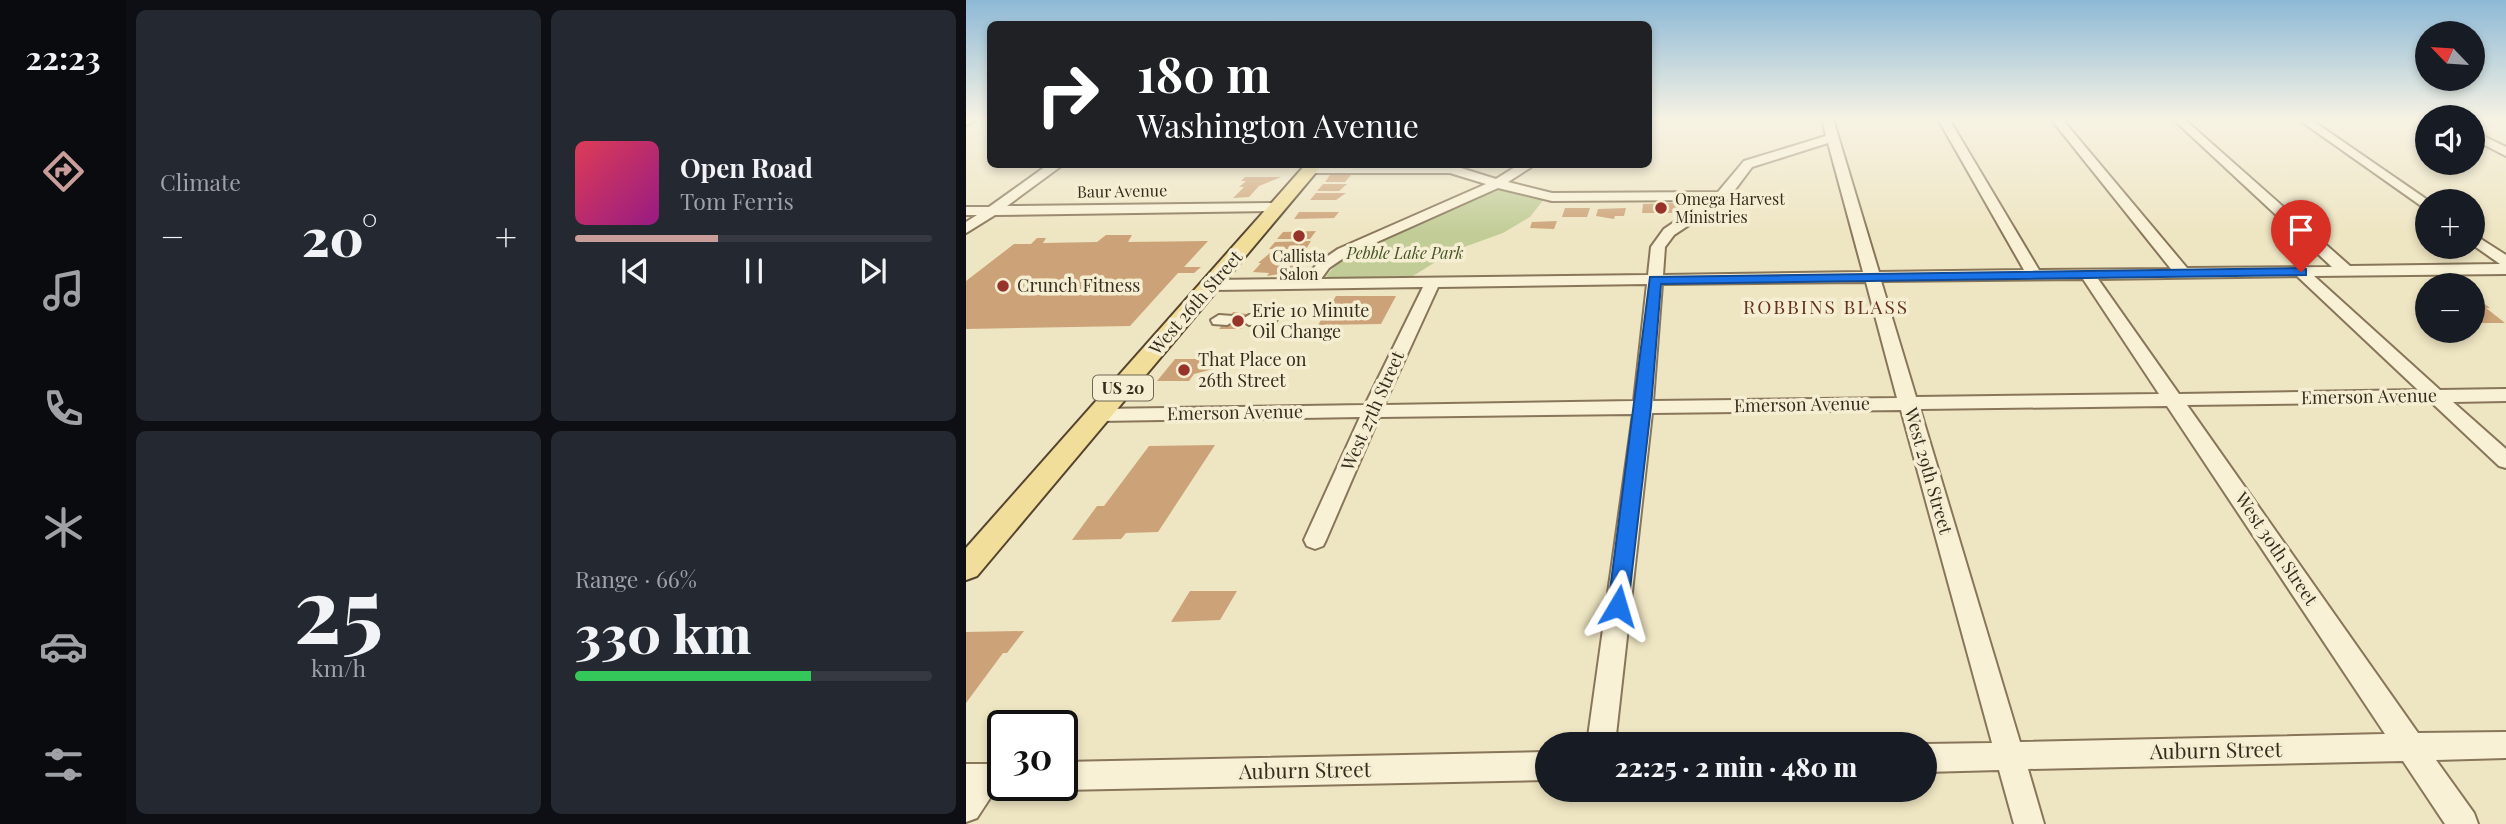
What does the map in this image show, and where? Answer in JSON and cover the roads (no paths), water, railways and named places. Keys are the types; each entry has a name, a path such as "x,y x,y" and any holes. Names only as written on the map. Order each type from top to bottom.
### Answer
{"main road":[{"name":"West 26th Street","path":"966,568 1312,168"}],"street":[{"path":"1602,732 1643,407 1656,253 1665,236 1723,196 1748,164 1763,157"},
{"name":"West 29th Street","path":"1837,157 2029,824"},
{"path":"1965,157 2034,275"},
{"path":"2088,157 2183,274"},
{"path":"2220,157 2347,272"},
{"path":"2358,157 2415,198"},
{"path":"966,229 1052,168"},
{"path":"1382,168 1451,169 1496,184 1552,197 1723,196"},
{"path":"1308,284 1324,265 1342,252 1496,184 1523,168"},
{"name":"Baur Avenue","path":"966,211 1279,207"},
{"path":"2485,247 2506,262"},
{"path":"1212,285 2506,270"},
{"path":"2301,272 2506,461"},
{"name":"West 30th Street","path":"2088,275 2463,824"},
{"name":"West 27th Street","path":"1315,540 1401,346 1433,282"},
{"path":"1249,320 1269,319"},
{"name":"Emerson Avenue","path":"1099,415 2506,395"},
{"name":"Auburn Street","path":"1937,758 2506,745"},
{"name":"Auburn Street","path":"1078,776 1535,766"},
{"path":"966,807 985,778"}],"place":[{"name":"Omega Harvest Ministries","path":"1661,208"},
{"name":"Callista Salon","path":"1299,236"},
{"name":"Crunch Fitness","path":"1003,286"},
{"name":"Erie 10 Minute Oil Change","path":"1238,321"},
{"name":"That Place on 26th Street","path":"1184,370"}],"district":[{"name":"ROBBINS BLASS","path":"1826,307"}],"park label":[{"name":"Pebble Lake Park","path":"1405,253"}]}
